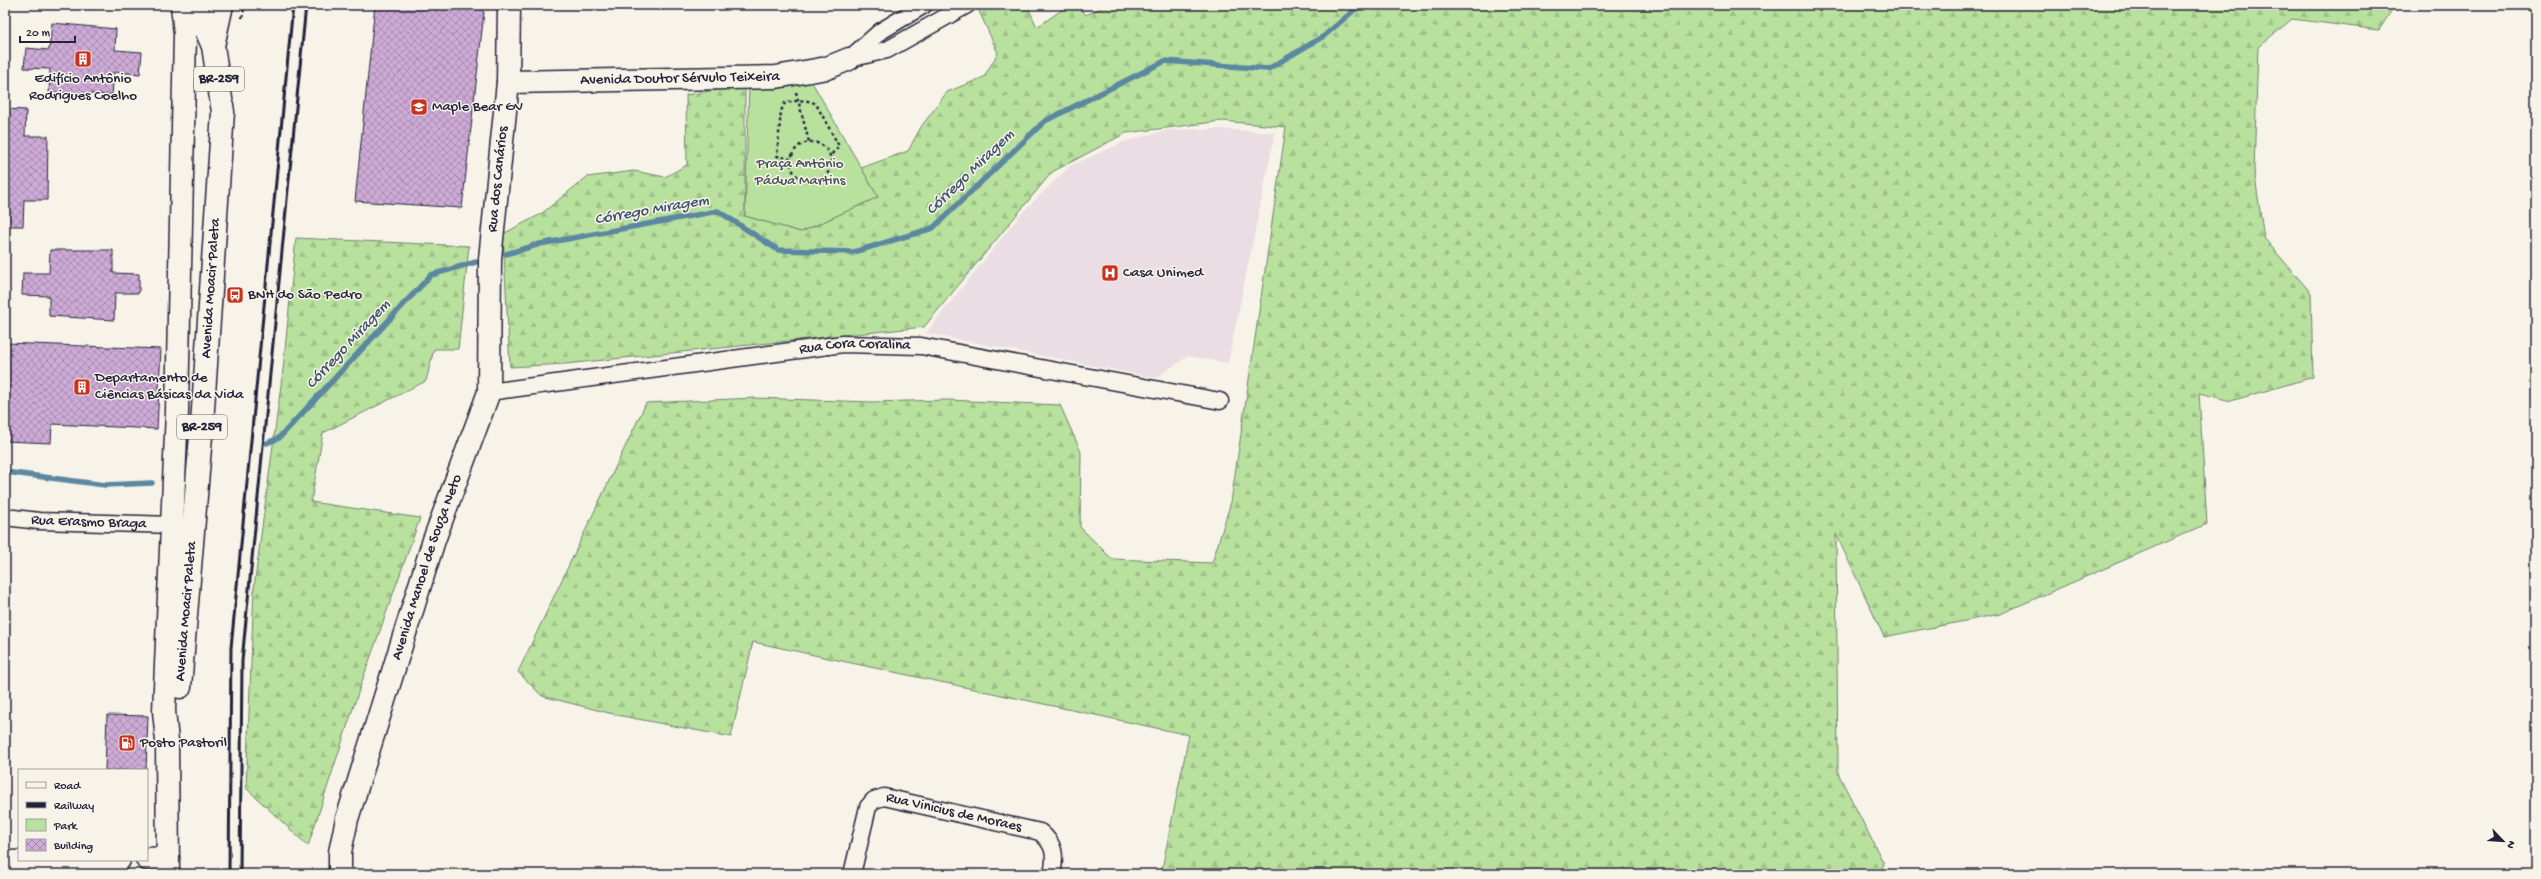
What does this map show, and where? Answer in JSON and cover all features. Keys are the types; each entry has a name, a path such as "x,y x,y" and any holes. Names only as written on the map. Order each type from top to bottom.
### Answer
{"main road":[{"name":"Avenida Moacir Paleta","path":"161,864 167,741 164,711 173,525 185,34 182,5"},
{"name":"Avenida Moacir Paleta","path":"167,741 178,711 202,424 223,112 213,46 195,5"},
{"path":"213,46 222,5"},
{"name":"Rua dos Canários","path":"490,259 508,82 509,5"},
{"name":"Avenida Doutor Sérvulo Teixeira","path":"508,82 776,77 827,68 849,59"},
{"path":"179,236 214,234"},
{"name":"Avenida Manoel de Souza Neto","path":"340,874 340,852 347,819 434,540 489,392 490,259"},
{"path":"5,862 62,861"}],"street":[{"name":"Avenida Doutor Sérvulo Teixeira","path":"849,59 881,31 924,5"},
{"name":"Avenida Doutor Sérvulo Teixeira","path":"849,59 887,50 967,5"},
{"name":"Rua Cora Coralina","path":"489,392 843,344 879,344 922,346 1220,400"},
{"name":"Rua Erasmo Braga","path":"5,517 39,521 173,525"},
{"name":"Rua Vinicius de Moraes","path":"852,874 868,807 874,800 884,798 1040,832 1048,839 1054,849 1052,874"}],"path":[{"path":"791,75 809,142"},
{"path":"791,159 777,156 781,111 785,103 798,100 810,100 816,104 840,146 830,156"},
{"path":"809,142 822,145 830,156 830,169 827,175 816,182 809,182 797,177 793,172 791,159 797,147 809,142"}],"shaded area":[{"name":"Casa Unimed","path":"1220,129 1275,133 1228,363 1188,356 1156,378 926,333 1022,213 1070,166 1126,141 1168,130"}],"green space":[{"path":"989,5 1027,5 1037,27 1069,5 1077,5 1086,15 1107,5 2395,5 2379,30 2292,19 2258,47 2254,170 2264,238 2311,293 2313,377 2231,401 2199,393 2207,524 2000,614 1884,637 1836,534 1838,773 1884,864 1879,874 1161,874 1189,735 753,642 731,737 617,715 542,696 518,672 646,403 754,398 871,402 947,400 1060,405 1081,452 1080,527 1112,559 1212,563 1231,502 1286,127 1222,121 1126,133 1052,172 924,327 565,364 510,367 503,234 541,214 587,177 634,171 665,177 687,165 686,95 745,85 745,216 801,232 878,197 861,168 908,151 921,127 947,92 984,77 998,53 979,11"},
{"name":"Praça Antônio Pádua Martins","path":"809,77 878,197 801,232 745,216 749,83"},
{"path":"296,238 469,246 458,349 434,349 426,381 323,433 311,502 420,518 361,684 308,846 246,788 254,588 283,370"},
{"path":"5,255 7,255 7,332 5,332"}],"building":[{"name":"Maple Bear GV","path":"375,5 473,5 484,12 462,208 355,201"},
{"name":"Edifício Antônio Rodrigues Coelho","path":"52,23 116,29 115,50 142,52 140,74 114,72 112,95 49,92 50,69 24,68 26,48 49,50"},
{"path":"5,109 26,110 25,136 48,136 47,200 24,200 23,226 5,226"},
{"path":"50,250 113,250 113,273 139,274 139,293 115,293 114,320 49,316 49,296 22,295 23,273 49,273"},
{"name":"Departamento de Ciências Básicas da Vida","path":"5,343 161,349 157,429 52,424 51,443 5,441"},
{"name":"Posto Pastoril","path":"107,715 148,716 146,769 105,769"}],"waterway":[{"name":"Córrego Miragem","path":"506,254 540,244 718,211 778,250 854,252 933,228 1045,121 1165,61 1268,69 1324,36 1360,5"},
{"name":"Córrego Miragem","path":"267,443 279,438 431,275 476,262"},
{"name":"Córrego Miragem","path":"5,472 105,485 152,483"}],"railway":[{"path":"229,874 231,648 293,5"},
{"path":"240,874 242,661 306,5"}],"place":[{"name":"Edifício Antônio Rodrigues Coelho","path":"83,59"},
{"name":"Maple Bear GV","path":"419,107"},
{"name":"Casa Unimed","path":"1110,273"},
{"name":"BNH do São Pedro","path":"235,295"},
{"name":"Departamento de Ciências Básicas da Vida","path":"82,387"},
{"name":"Posto Pastoril","path":"127,743"}]}
